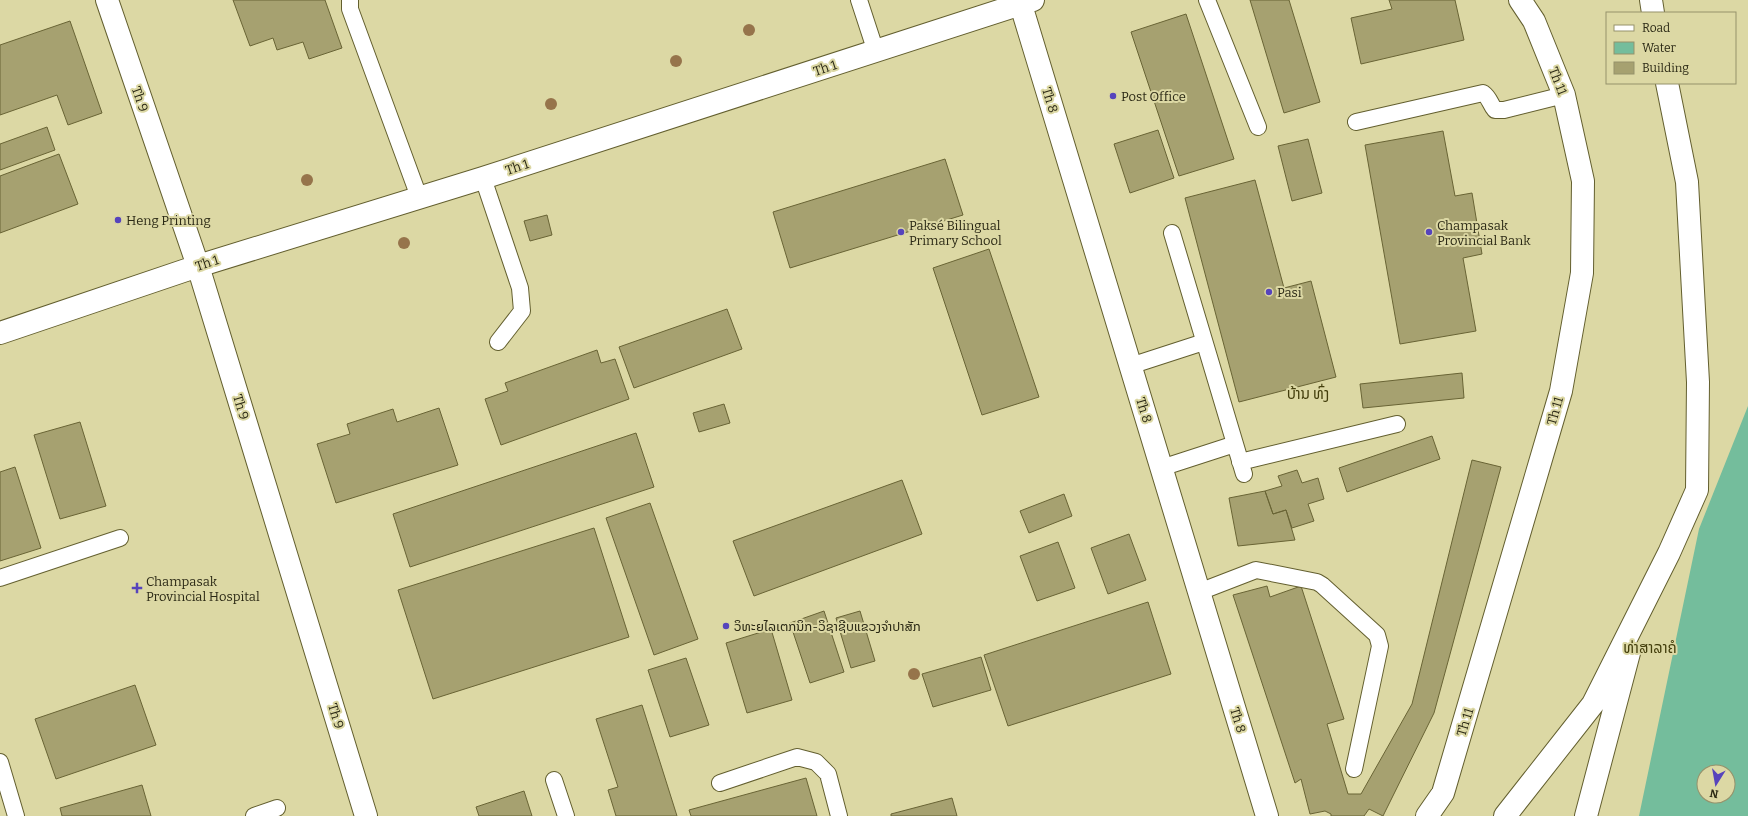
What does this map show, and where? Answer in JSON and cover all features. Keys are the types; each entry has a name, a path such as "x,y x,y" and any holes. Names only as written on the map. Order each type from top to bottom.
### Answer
{"street":[{"name":"Th 9","path":"106,0 198,266 366,816"},
{"name":"Th 11","path":"1427,816 1443,793 1561,391 1582,273 1583,181 1564,95 1534,21 1520,0"},
{"path":"1651,0 1653,12"},
{"name":"Th 1","path":"0,333 198,266 419,196 483,178 1027,2"},
{"name":"Th 8","path":"1027,2 1130,366 1267,816"},
{"path":"1505,816 1593,704 1669,553 1697,490 1698,382 1687,182 1667,84"},
{"path":"1586,816 1640,612"}],"lane":[{"path":"350,0 350,9 419,196"},
{"path":"859,0 876,52"},
{"path":"1207,0 1258,127"},
{"path":"1356,122 1483,93 1488,97 1491,105 1496,110 1504,110 1564,95"},
{"path":"483,178 520,288 522,310 498,342"},
{"path":"1172,233 1242,468 1397,424"},
{"path":"1130,366 1204,342"},
{"path":"1161,468 1235,444"},
{"path":"0,578 120,538"},
{"path":"1199,592 1256,570 1317,582 1377,635 1380,646 1354,768"},
{"path":"720,783 797,757 816,762 828,774 839,816"},
{"path":"0,762 16,816"},
{"path":"554,780 566,816"},
{"path":"254,816 277,808"}],"water":[{"path":"1748,406 1748,816 1639,816 1699,529"}],"building":[{"path":"233,0 325,0 342,48 309,59 303,42 277,50 273,38 250,46"},
{"path":"1250,0 1289,0 1320,102 1284,113"},
{"path":"1389,0 1455,0 1464,40 1361,64 1351,18 1392,9"},
{"path":"1186,14 1234,159 1179,176 1131,32"},
{"path":"70,21 102,113 68,125 57,95 0,115 0,45"},
{"path":"47,127 55,150 0,170 0,144"},
{"path":"1158,130 1174,178 1130,193 1114,144"},
{"path":"1443,131 1455,196 1472,193 1482,254 1463,258 1476,331 1400,344 1365,145"},
{"path":"1308,139 1322,193 1292,201 1278,146"},
{"path":"59,154 78,204 0,233 0,176"},
{"path":"945,159 963,215 790,268 773,212"},
{"path":"1255,180 1284,288 1311,281 1336,377 1239,402 1185,198"},
{"path":"547,215 552,235 530,241 524,221"},
{"path":"989,249 1039,397 982,415 933,268"},
{"path":"727,309 742,349 634,388 619,347"},
{"path":"597,350 601,363 615,359 629,399 501,445 485,399 508,391 505,383"},
{"path":"1462,373 1464,398 1363,408 1360,384"},
{"path":"724,404 730,423 699,432 693,413"},
{"path":"439,408 458,465 336,503 317,444 350,434 347,424 393,409 397,422"},
{"path":"80,422 106,506 60,519 34,435"},
{"path":"636,433 654,487 410,567 393,514"},
{"path":"1432,436 1440,459 1347,492 1339,468"},
{"path":"1472,460 1501,467 1434,713 1383,816 1369,809 1364,816 1331,816 1331,814 1325,811 1310,814 1301,779 1295,783 1233,595 1267,586 1270,597 1301,586 1344,719 1327,724 1348,794 1361,794 1412,704"},
{"path":"15,467 41,548 0,561 0,472"},
{"path":"1297,470 1302,483 1318,478 1324,499 1308,504 1314,521 1292,528 1286,510 1273,514 1265,491 1282,486 1278,476"},
{"path":"902,480 922,534 754,596 733,541"},
{"path":"1265,491 1273,514 1286,510 1295,540 1238,546 1229,498"},
{"path":"1064,494 1072,516 1029,533 1020,511"},
{"path":"650,503 698,639 654,655 606,518"},
{"path":"594,528 629,637 433,699 398,590"},
{"path":"1129,534 1146,580 1108,594 1091,548"},
{"path":"1058,542 1075,588 1037,601 1020,556"},
{"path":"1148,602 1171,674 1008,726 984,655"},
{"path":"824,611 844,672 810,683 790,623"},
{"path":"860,611 875,661 851,668 836,618"},
{"path":"771,629 792,700 747,713 726,643"},
{"path":"981,657 991,690 933,707 922,674"},
{"path":"686,658 709,725 670,737 648,670"},
{"path":"135,685 156,745 56,779 35,719"},
{"path":"642,705 677,816 616,816 608,790 618,787 596,719"},
{"path":"806,778 817,816 691,816 689,810"},
{"path":"142,785 151,816 62,816 60,808"},
{"path":"524,791 532,816 479,816 476,807"},
{"path":"952,798 957,816 891,816 891,814"}],"place":[{"name":"Post Office","path":"1113,96"},
{"name":"Heng Printing","path":"118,220"},
{"name":"Paksé Bilingual Primary School","path":"901,232"},
{"name":"Champasak Provincial Bank","path":"1429,232"},
{"name":"Pasi","path":"1269,292"},
{"name":"Champasak Provincial Hospital","path":"137,588"},
{"name":"ວິທະຍໄລເຕກນິກ-ວິຊາຊີບແຂວງຈໍາປາສັກ","path":"726,626"}],"district":[{"name":"ບ້ານ ທົ່ງ","path":"1308,394"},
{"name":"ທ່າສາລາຄໍ","path":"1650,648"}]}
